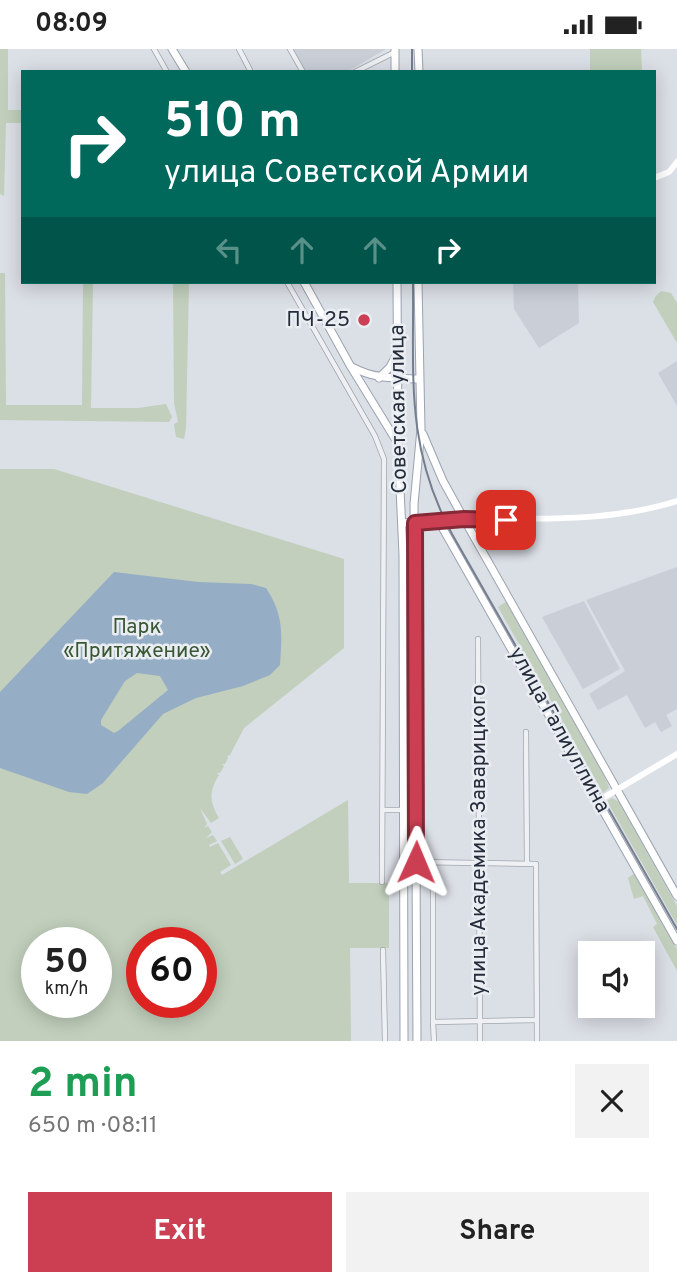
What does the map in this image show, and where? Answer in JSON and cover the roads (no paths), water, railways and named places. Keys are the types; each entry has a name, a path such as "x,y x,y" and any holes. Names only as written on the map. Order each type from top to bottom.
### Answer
{"main road":[{"path":"172,49 185,70"},
{"path":"418,49 419,70"},
{"path":"395,51 395,70"},
{"path":"656,177 669,172 677,162"},
{"path":"305,284 351,367 398,443"},
{"name":"Советская улица","path":"397,284 405,811 404,1041"},
{"name":"Советская улица","path":"416,1041 414,504 421,429 418,284"},
{"path":"379,378 390,367 398,353"},
{"path":"351,367 379,378 419,379"},
{"name":"Советская улица","path":"421,429 443,481 464,519"},
{"path":"401,523 464,519 580,519 630,513 677,501"},
{"name":"улица Галиуллина","path":"464,519 677,896"},
{"name":"улица Галиуллина","path":"438,520 677,941"},
{"path":"598,801 677,754"},
{"path":"405,811 417,811"}],"street":[{"path":"154,49 166,70"},
{"path":"239,49 250,70"},
{"path":"289,49 302,70"},
{"path":"359,70 395,51"},
{"path":"288,284 375,436 384,459 382,882"},
{"path":"292,290 301,284"},
{"name":"улица Академика Заварицкого","path":"478,639 480,1041"},
{"path":"526,732 527,863"},
{"path":"383,810 405,811"},
{"path":"416,862 536,864 537,1041"},
{"path":"433,862 434,1041"},
{"path":"383,950 385,1041"},
{"path":"433,1022 537,1020"}],"water":[{"path":"114,572 198,582 251,584 266,588 279,616 280,665 270,675 243,686 196,698 163,714 103,783 87,794 69,792 0,768 0,692","holes":["137,673 160,676 168,690 118,731 114,733 101,725 101,720 125,681"]}],"tram line":[{"path":"412,49 412,70"},
{"path":"413,284 415,411 426,471 437,502 452,534 677,929"}],"place":[{"name":"ПЧ-25","path":"364,320"}],"park label":[{"name":"Парк «Притяжение»","path":"137,639"}]}
